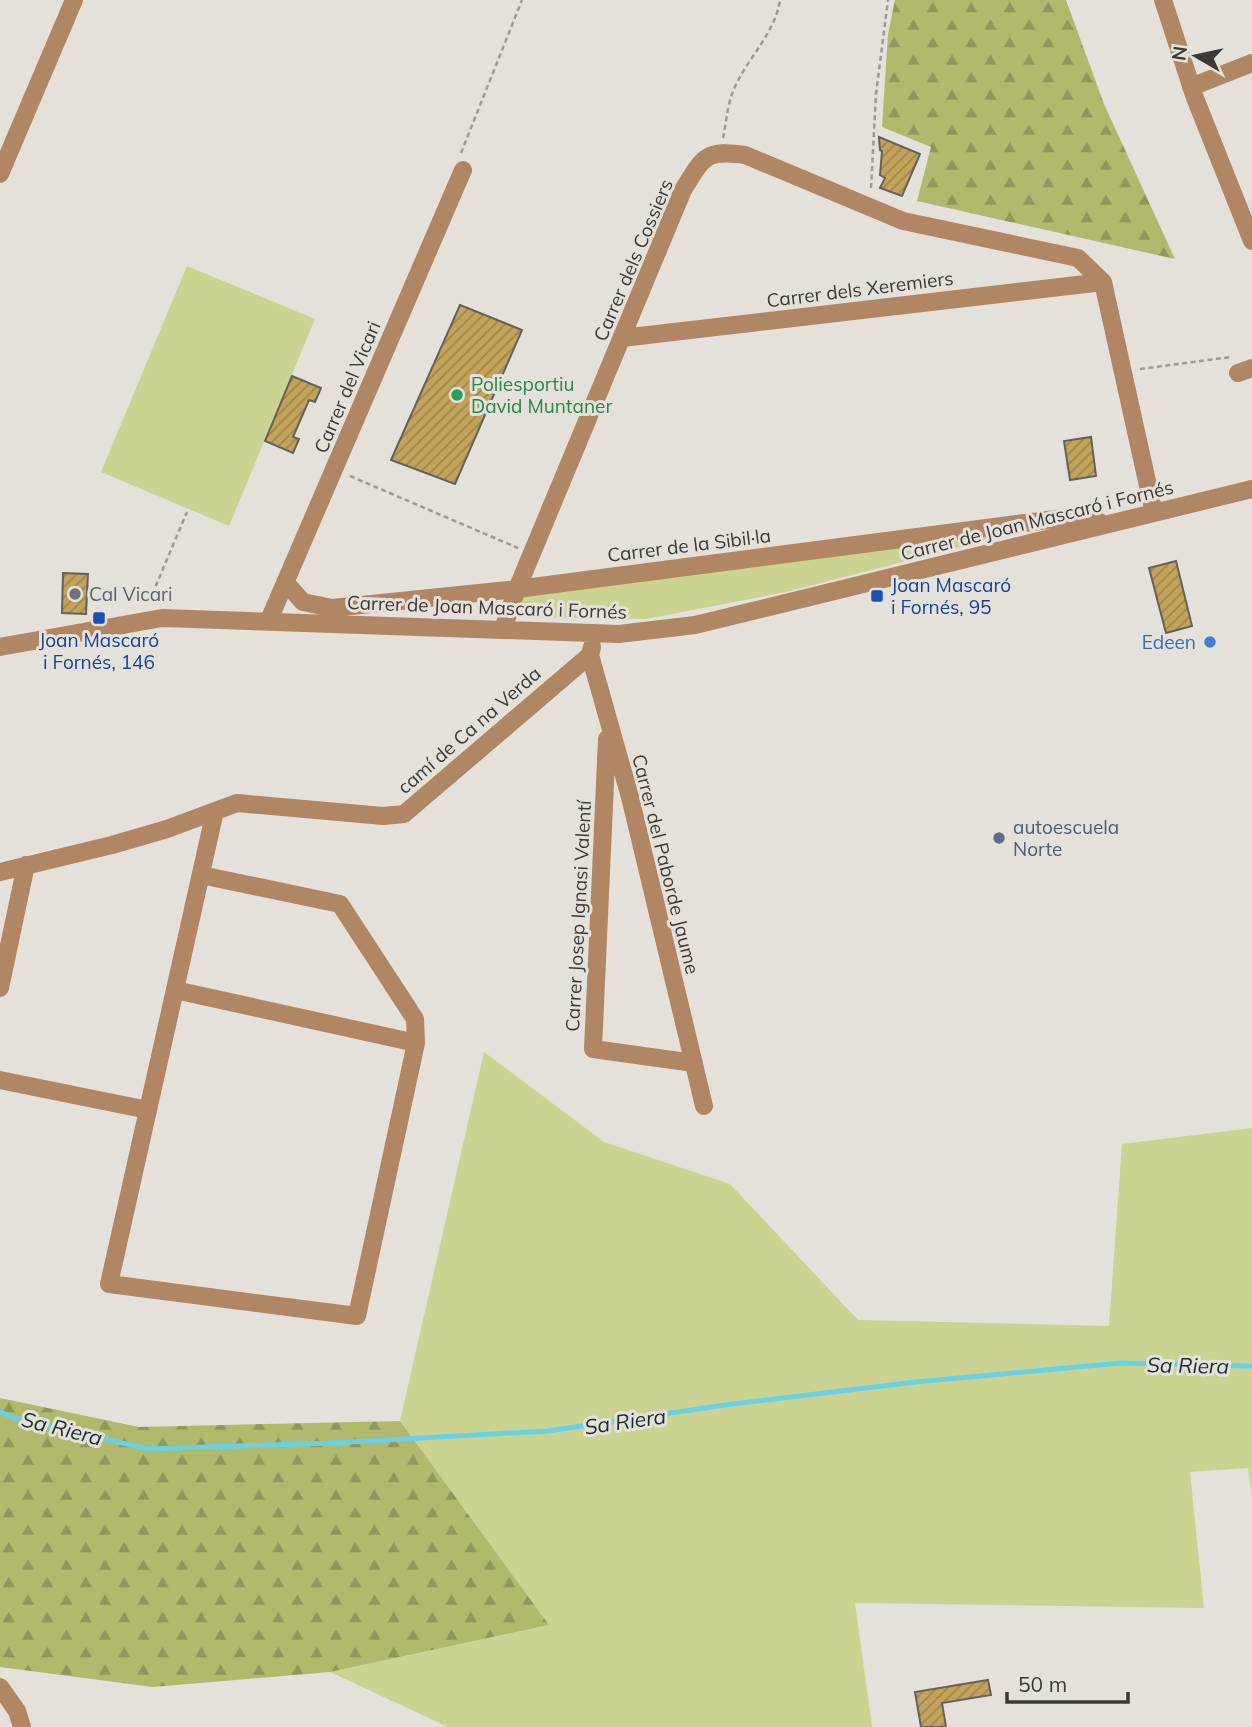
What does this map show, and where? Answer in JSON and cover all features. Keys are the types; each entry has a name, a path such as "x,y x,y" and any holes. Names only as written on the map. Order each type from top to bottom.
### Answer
{"street":[{"path":"0,174 74,0"},
{"path":"1163,0 1191,87 1252,241"},
{"path":"1191,87 1252,64"},
{"path":"720,151 745,155 903,221 1078,258 1103,282 1154,513"},
{"name":"Carrer dels Cossiers","path":"503,629 517,589 683,190 702,159 720,151"},
{"name":"Carrer del Vicari","path":"269,620 463,170"},
{"name":"Carrer dels Xeremiers","path":"622,338 1103,282"},
{"name":"Carrer de Joan Mascaró i Fornés","path":"0,647 162,618 619,634 695,625 1252,489"},
{"name":"Carrer de la Sibil·la","path":"285,582 303,602 332,608 517,589 1086,515 1105,525"},
{"name":"Carrer del Paborde Jaume","path":"595,633 590,655 630,797 704,1106"},
{"name":"camí de Ca na Verda","path":"0,872 134,839 237,803 383,816 404,814 590,655"},
{"name":"Carrer Josep Ignasi Valentí","path":"608,725 593,1049 694,1063"},
{"path":"201,875 341,904 415,1019 415,1043 357,1316 109,1284 215,811"},
{"path":"0,988 26,865"},
{"path":"175,990 415,1043"},
{"path":"0,1080 148,1110"},
{"path":"0,1687 17,1711 22,1727"}],"path":[{"path":"463,170 460,150 522,0"},
{"path":"720,151 732,93 762,42 779,9 780,0"},
{"path":"870,208 876,94 888,0"},
{"path":"1123,371 1231,357 1245,370"},
{"path":"334,469 532,554"},
{"path":"140,621 187,512"}],"green space":[{"path":"895,0 1066,0 1104,104 1175,259 917,201 931,147 882,127 888,34"},
{"path":"187,266 315,319 229,526 101,472"},
{"path":"1038,527 786,592 646,619 512,617 522,592"},
{"path":"484,1052 604,1142 730,1184 858,1320 1109,1326 1122,1144 1252,1128 1252,1496 1248,1468 1190,1472 1204,1608 855,1603 872,1727 448,1727 330,1672 549,1625 400,1421"},
{"path":"0,1398 139,1427 400,1421 549,1625 330,1672 153,1687 0,1667"}],"building":[{"path":"879,137 920,154 902,196 880,188 885,178 880,175 882,151"},
{"name":"Poliesportiu David Muntaner","path":"460,305 522,330 455,484 391,460"},
{"path":"292,376 321,388 315,402 309,400 293,437 299,439 293,453 265,441"},
{"path":"1091,437 1096,476 1070,480 1064,441"},
{"path":"1176,561 1192,626 1166,633 1149,568"},
{"name":"Cal Vicari","path":"63,573 88,574 86,614 62,613"},
{"path":"988,1680 991,1695 942,1703 946,1727 921,1727 915,1692"}],"waterway":[{"name":"Sa Riera","path":"0,1412 20,1420 149,1449 332,1443 548,1431 732,1404 916,1382 1120,1363 1252,1366"}],"place":[{"name":"Poliesportiu David Muntaner","path":"457,395"},
{"name":"Cal Vicari","path":"75,594"},
{"name":"Joan Mascaró i Fornés, 95","path":"877,596"},
{"name":"Joan Mascaró i Fornés, 146","path":"99,618"},
{"name":"Edeen","path":"1210,642"},
{"name":"autoescuela Norte","path":"999,838"}]}
